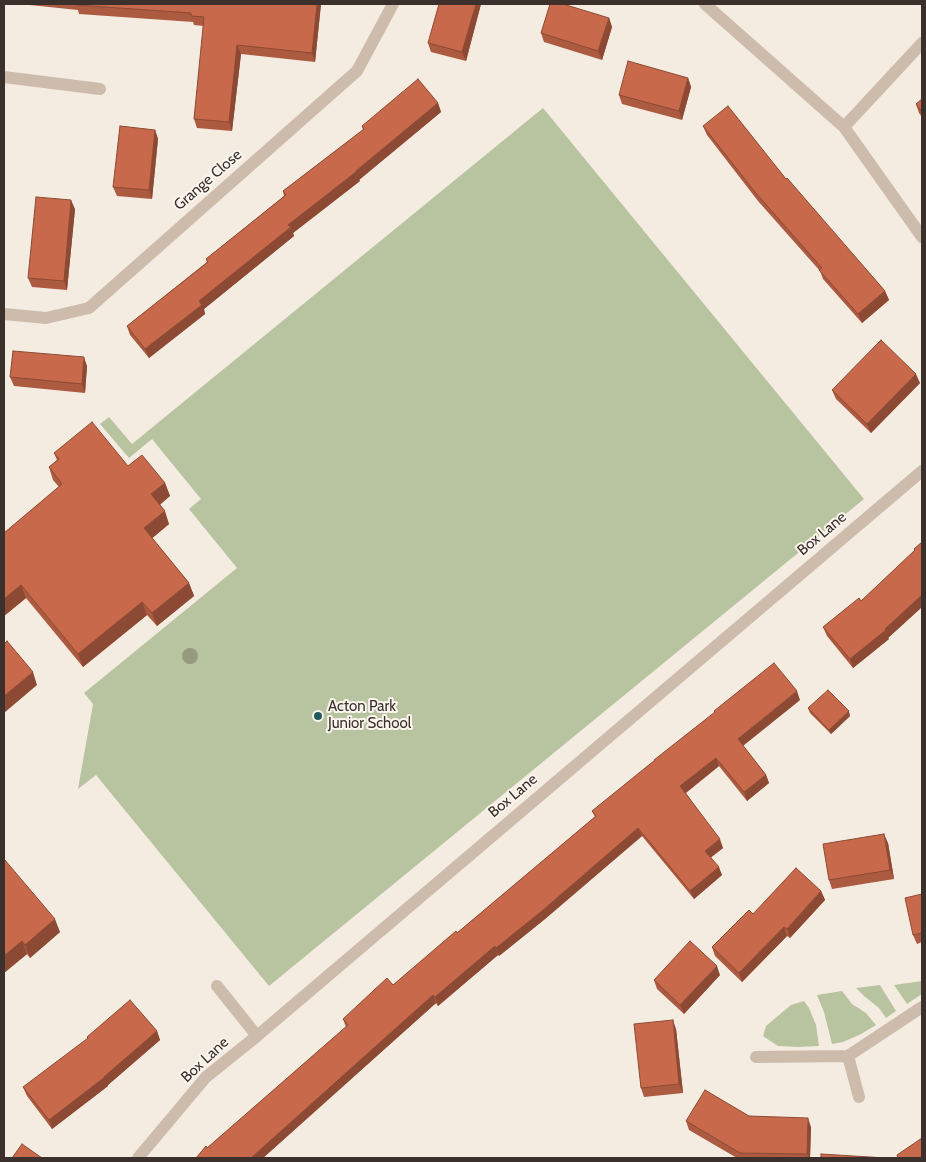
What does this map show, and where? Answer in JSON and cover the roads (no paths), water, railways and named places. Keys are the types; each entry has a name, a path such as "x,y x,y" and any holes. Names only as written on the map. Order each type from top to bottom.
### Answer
{"street":[{"name":"Grange Close","path":"4,314 46,318 89,308 357,71 393,4"},
{"path":"705,4 844,127 922,237"},
{"path":"844,127 922,44"},
{"path":"4,77 100,89"},
{"name":"Box Lane","path":"138,1158 206,1077 922,472"},
{"path":"216,986 256,1036"},
{"path":"756,1057 848,1056 922,1006"},
{"path":"848,1056 859,1098"}],"place":[{"name":"Acton Park Junior School","path":"318,716"}]}
